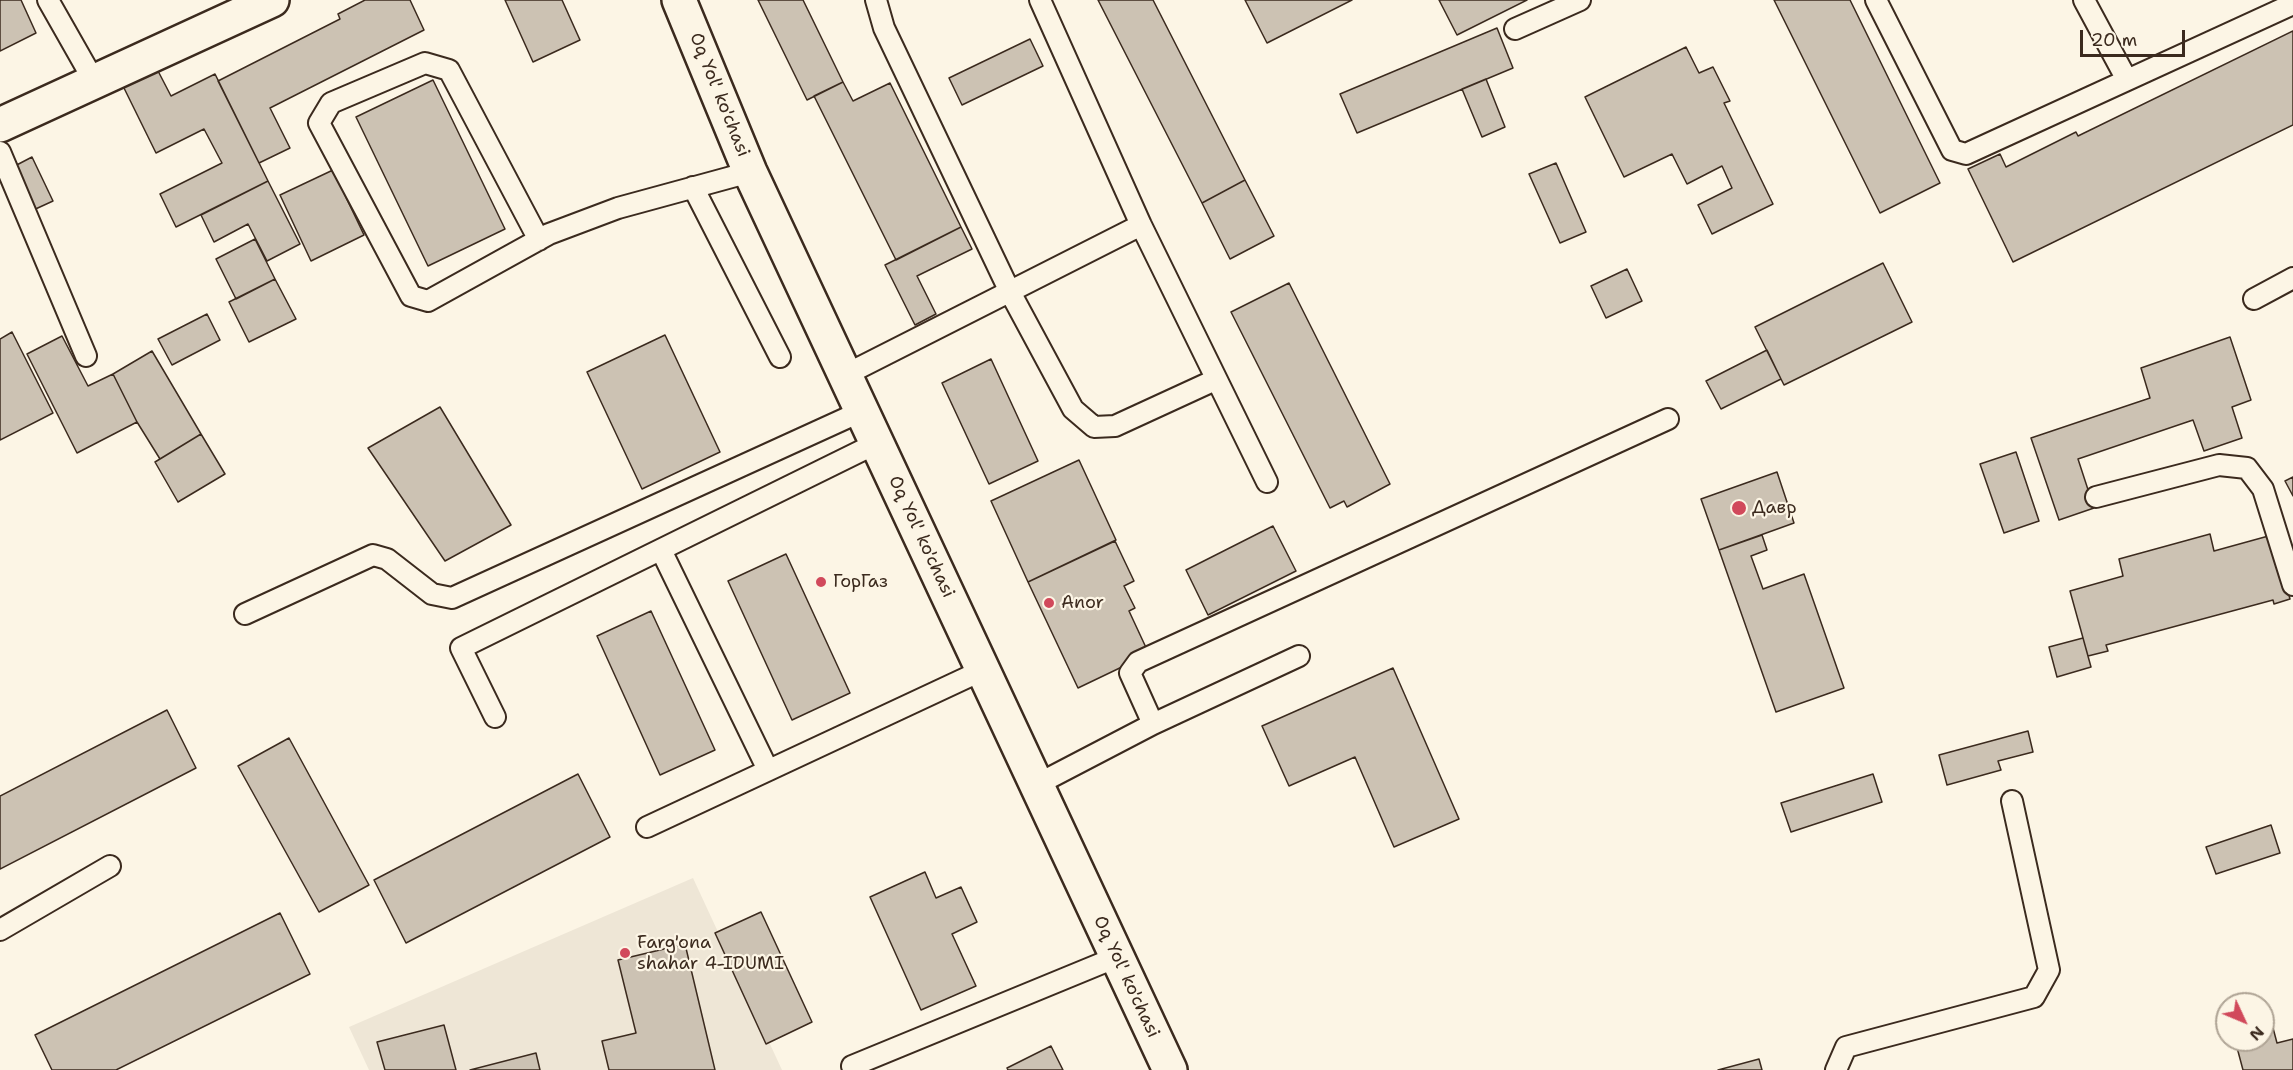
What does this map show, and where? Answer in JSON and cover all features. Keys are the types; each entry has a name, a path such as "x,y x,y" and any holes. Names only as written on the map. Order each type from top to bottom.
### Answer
{"street":[{"path":"0,125 272,0"},
{"name":"Oq Yol' ko'chasi","path":"679,0 750,172 1170,1070"}],"lane":[{"path":"48,0 94,81"},
{"path":"876,0 884,28 1010,292 1073,409 1094,427 1115,426 1215,380"},
{"path":"1040,0 1141,225 1267,483"},
{"path":"1515,29 1580,0"},
{"path":"1876,0 1952,150 1966,153 2293,4"},
{"path":"2084,0 2127,80"},
{"path":"539,240 449,70 425,63 331,103 319,123 411,296 428,301 539,240 618,208 750,172"},
{"path":"0,152 86,356"},
{"path":"693,187 780,357"},
{"path":"845,375 1141,225"},
{"path":"2254,299 2293,278"},
{"path":"245,614 373,555 387,559 432,594 452,598 862,411"},
{"path":"1153,724 1130,673 1138,662 1668,419"},
{"path":"495,717 461,648 877,444"},
{"path":"2096,497 2219,465 2247,468 2263,489 2293,585"},
{"path":"661,550 768,770"},
{"path":"1036,785 1153,724 1299,656"},
{"path":"646,827 983,670"},
{"path":"1836,1070 1846,1047 2034,997 2049,970 2012,801"},
{"path":"0,930 110,866"},
{"path":"852,1066 1117,957"}],"shaded area":[{"name":"Farg'ona shahar 4-IDUMI","path":"693,878 782,1070 369,1070 349,1027"}],"building":[{"path":"0,0 21,0 36,33 0,51"},
{"path":"365,0 410,0 424,30 270,108 290,148 259,163 218,81 340,19 338,14"},
{"path":"505,0 562,0 580,40 533,62"},
{"path":"758,0 803,0 843,82 807,100"},
{"path":"1098,0 1153,0 1245,180 1202,203"},
{"path":"1245,0 1352,0 1267,43"},
{"path":"1439,0 1527,0 1457,35"},
{"path":"1774,0 1850,0 1940,183 1880,213"},
{"path":"1497,28 1513,68 1357,133 1340,94"},
{"path":"2293,31 2293,125 2013,262 1968,169 2000,154 2006,167 2076,132 2078,136"},
{"path":"1030,39 1043,66 962,105 949,78"},
{"path":"1686,47 1699,73 1713,67 1730,101 1724,103 1773,204 1712,234 1698,205 1732,188 1722,166 1687,184 1672,154 1624,177 1585,97"},
{"path":"157,69 171,96 215,74 268,181 176,227 160,194 222,163 204,129 156,153 123,86"},
{"path":"1486,79 1505,127 1482,137 1462,89"},
{"path":"433,80 505,229 428,266 356,117"},
{"path":"843,82 853,101 890,83 961,227 896,260 814,96"},
{"path":"32,157 53,201 29,212 9,169"},
{"path":"1556,163 1586,232 1560,243 1529,174"},
{"path":"333,170 364,235 311,261 280,195"},
{"path":"1245,180 1274,236 1230,259 1202,203"},
{"path":"268,181 300,244 267,261 248,224 214,242 201,215"},
{"path":"961,227 972,249 917,276 936,314 915,325 885,265"},
{"path":"255,239 275,279 236,299 216,259"},
{"path":"1883,263 1912,322 1784,385 1755,327"},
{"path":"1627,269 1642,301 1606,318 1591,286"},
{"path":"275,279 296,319 249,342 229,302"},
{"path":"1289,283 1390,484 1347,507 1344,501 1330,508 1231,312"},
{"path":"207,314 220,340 172,365 158,339"},
{"path":"12,332 53,413 0,440 0,339"},
{"path":"665,335 720,452 642,489 587,372"},
{"path":"62,336 88,386 113,374 137,422 77,453 27,354"},
{"path":"2230,337 2251,400 2232,407 2242,438 2204,451 2193,420 2078,459 2094,508 2059,520 2031,438 2150,398 2141,368"},
{"path":"1767,350 1781,379 1721,409 1706,381"},
{"path":"152,351 201,434 160,459 137,422 113,374"},
{"path":"991,359 1038,461 989,484 942,383"},
{"path":"440,407 511,525 445,561 368,448"},
{"path":"201,434 225,474 178,502 155,462"},
{"path":"2016,452 2039,521 2004,533 1980,464"},
{"path":"1079,460 1116,540 1028,582 991,501"},
{"path":"1777,472 1794,523 1719,550 1701,499"},
{"path":"2293,477 2293,496 2285,481"},
{"path":"1273,526 1296,571 1208,615 1186,570"},
{"path":"2210,534 2214,551 2272,535 2290,599 2274,604 2273,600 2106,645 2108,651 2088,656 2070,591 2123,576 2119,559"},
{"path":"1762,535 1767,550 1751,556 1763,589 1804,574 1844,688 1776,712 1719,550"},
{"path":"1115,541 1134,581 1124,586 1135,608 1129,611 1149,654 1078,688 1028,582"},
{"path":"786,554 850,693 792,720 728,581"},
{"path":"651,611 715,750 660,775 597,636"},
{"path":"2083,638 2091,667 2057,677 2049,647"},
{"path":"1393,668 1459,819 1394,847 1355,757 1289,786 1262,726"},
{"path":"167,710 196,768 0,869 0,796"},
{"path":"2028,731 2033,752 1998,761 2001,770 1947,785 1939,755"},
{"path":"289,738 369,885 319,912 238,766"},
{"path":"578,774 610,837 406,943 374,880"},
{"path":"1873,774 1882,802 1791,832 1781,803"},
{"path":"2271,825 2280,853 2216,874 2206,847"},
{"path":"925,872 936,898 961,887 977,922 952,934 976,986 921,1010 870,897"},
{"path":"761,912 812,1022 766,1044 715,933"},
{"path":"280,913 310,974 116,1070 52,1070 35,1035"},
{"path":"685,944 715,1070 609,1070 602,1041 636,1033 618,960"},
{"path":"444,1025 456,1070 385,1070 377,1042"},
{"path":"2275,1035 2277,1043 2293,1039 2293,1070 2243,1070 2238,1052 2275,1052"},
{"path":"1051,1046 1063,1070 1008,1070 1007,1068"},
{"path":"536,1053 540,1070 470,1070"},
{"path":"1759,1059 1762,1070 1718,1070"}],"place":[{"name":"Давр","path":"1739,508"},
{"name":"ГорГаз","path":"821,582"},
{"name":"Anor","path":"1049,603"},
{"name":"Farg'ona shahar 4-IDUMI","path":"625,953"}]}
